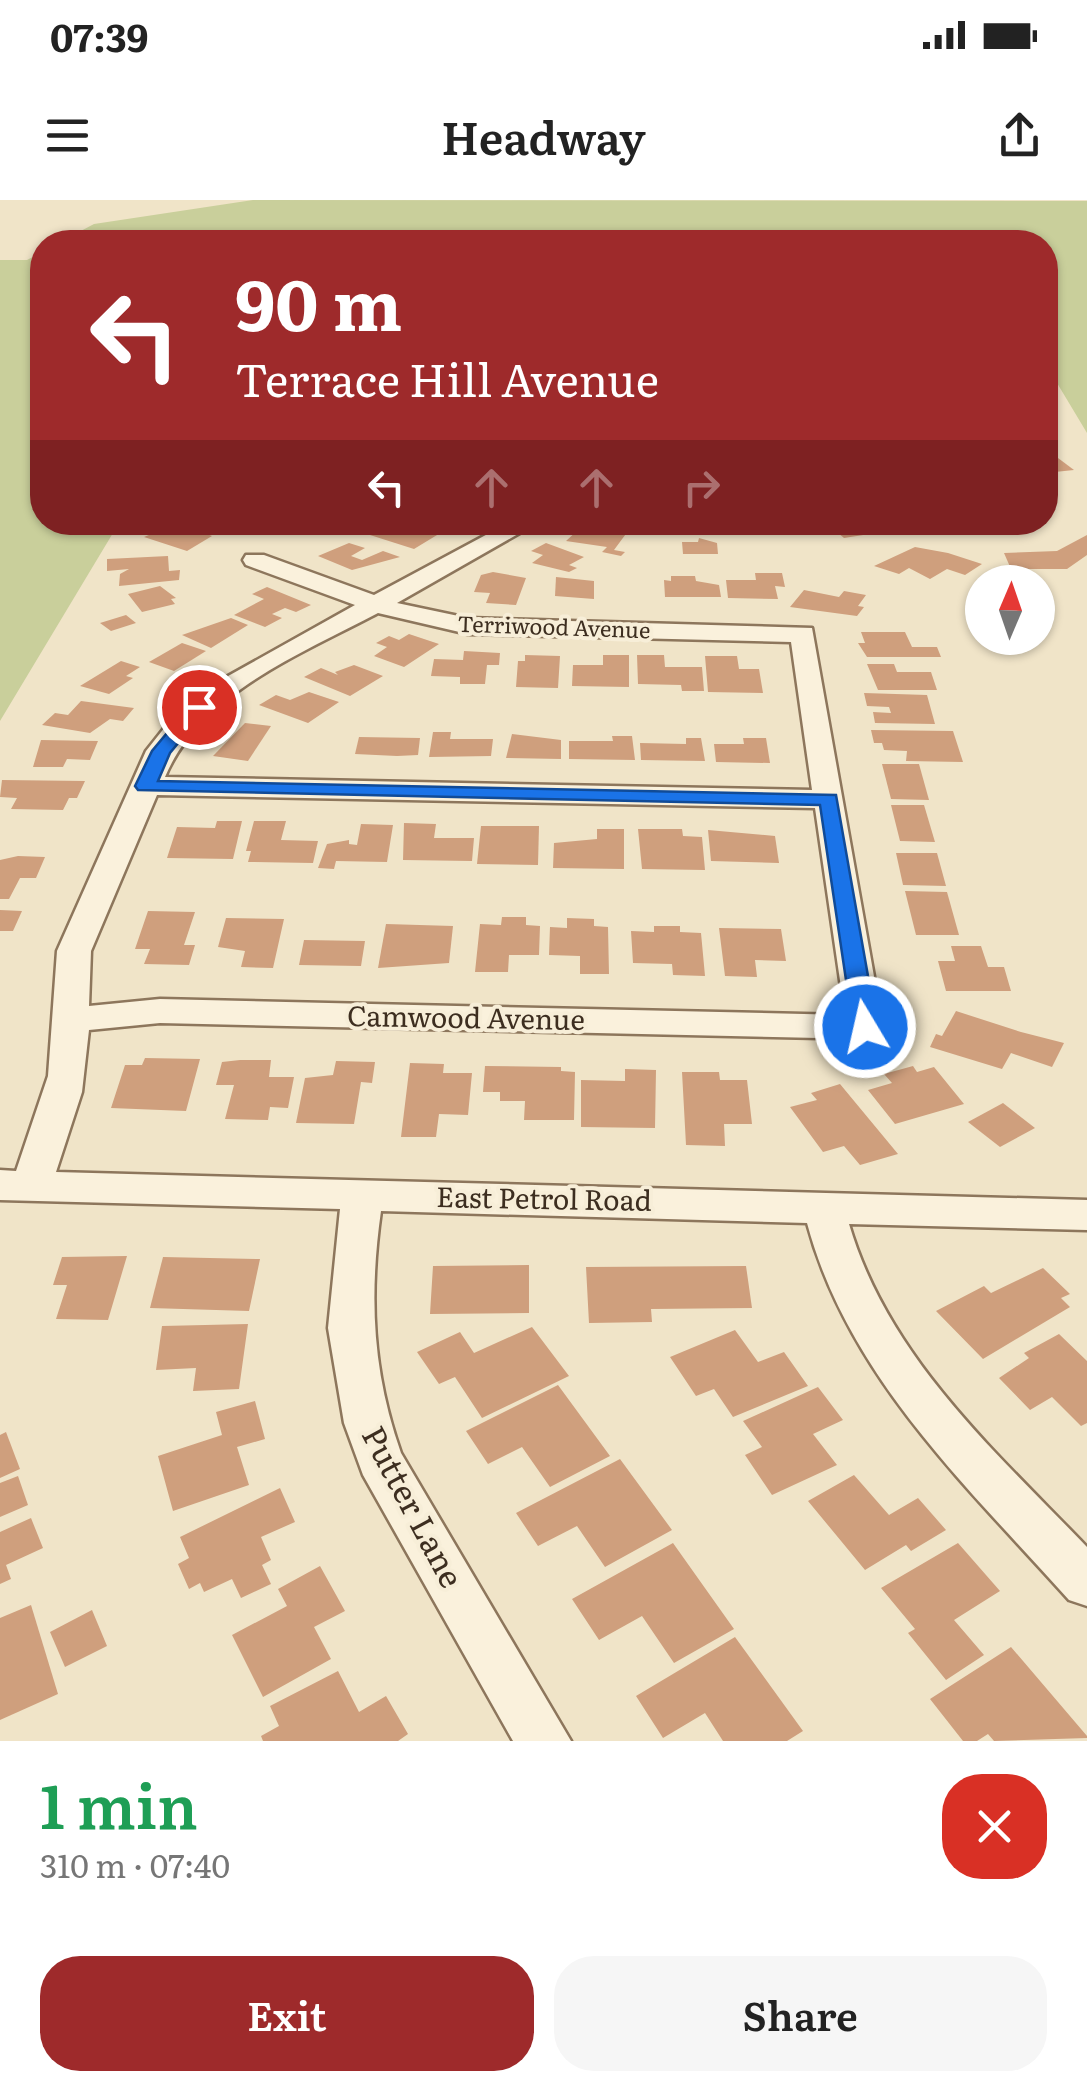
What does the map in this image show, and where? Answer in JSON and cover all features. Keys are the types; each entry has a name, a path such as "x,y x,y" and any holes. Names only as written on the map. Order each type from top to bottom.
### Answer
{"street":[{"path":"15,1186 63,1096 70,1056 68,985 74,951 161,751 199,707 249,672 504,535"},
{"name":"Terriwood Avenue","path":"255,560 375,605 434,621 503,628 803,634 829,799"},
{"path":"145,786 829,799"},
{"name":"Camwood Avenue","path":"69,1020 160,1011 865,1027 829,799"},
{"name":"East Petrol Road","path":"15,1186 1087,1215"},
{"name":"Putter Lane","path":"363,1194 347,1316 350,1363 362,1411 380,1460 543,1741"},
{"path":"823,1206 843,1279 868,1329 904,1380 1087,1582"}],"green space":[{"path":"253,200 1087,201 1087,433 1058,385 1058,230 83,230 94,224"},
{"path":"30,258 30,535 112,535 0,721 0,260"}],"building":[{"path":"1058,458 1074,470 1058,472"},
{"path":"149,535 212,536 187,551 144,537"},
{"path":"370,535 437,535 414,549"},
{"path":"573,535 625,535 614,550 625,552 621,556 602,552 607,547 566,541"},
{"path":"1087,535 1087,555 1067,569 1055,569 1055,565 1009,565 1004,553 1057,551"},
{"path":"699,538 717,543 718,554 683,554 682,542 698,542"},
{"path":"349,543 365,548 351,556 362,560 383,551 400,557 352,570 318,556"},
{"path":"546,543 584,557 569,565 577,568 569,572 532,563 543,555 531,551"},
{"path":"915,547 982,564 965,565 965,575 947,569 930,579 909,568 899,574 874,566"},
{"path":"168,556 169,571 180,570 179,580 119,586 120,574 129,569 107,571 107,559"},
{"path":"493,572 526,578 516,605 486,603 490,593 474,592 481,575"},
{"path":"755,573 782,573 785,587 775,586 778,599 728,598 726,580 756,580"},
{"path":"671,576 695,576 696,581 719,585 721,597 665,597 664,580 671,581"},
{"path":"556,577 594,581 594,599 555,596"},
{"path":"160,586 176,598 171,599 175,604 142,612 128,594"},
{"path":"267,587 311,605 296,612 285,608 272,614 282,618 265,627 234,615 264,599 252,594"},
{"path":"804,590 839,597 844,591 866,595 858,606 864,607 857,616 790,607"},
{"path":"126,615 136,623 111,631 100,623"},
{"path":"231,618 248,625 211,648 182,635"},
{"path":"861,632 905,632 912,647 937,647 941,657 867,657 858,643 865,643"},
{"path":"409,634 439,644 404,667 374,656 387,647 376,643 389,636 399,640"},
{"path":"182,643 206,651 174,671 149,662"},
{"path":"464,651 500,653 499,665 487,665 485,684 460,684 460,677 431,676 434,659 463,660"},
{"path":"525,655 560,656 558,688 516,687 518,661 525,661"},
{"path":"603,655 629,655 629,687 572,686 573,665 603,665"},
{"path":"637,655 664,655 665,667 702,667 704,691 682,691 681,685 638,684"},
{"path":"705,656 737,656 739,669 759,669 763,693 708,692"},
{"path":"121,661 140,667 126,676 133,678 109,694 80,686"},
{"path":"867,664 894,664 897,672 931,672 937,690 878,690"},
{"path":"354,665 383,676 350,696 304,677 321,668 338,675 335,672"},
{"path":"309,692 339,702 308,723 259,705 276,695 290,700"},
{"path":"864,693 927,695 935,724 875,723 873,712 891,713 889,707 867,706"},
{"path":"81,701 134,708 123,721 110,719 90,733 42,725 55,713 68,715"},
{"path":"245,723 271,726 248,761 213,756"},
{"path":"871,730 953,731 963,762 906,761 907,751 884,750 882,743 874,743"},
{"path":"433,732 451,732 450,739 493,739 491,756 429,757"},
{"path":"512,734 561,740 561,759 506,758"},
{"path":"612,736 632,736 635,760 569,759 569,741 613,741"},
{"path":"359,737 420,738 418,755 355,754"},
{"path":"686,738 701,738 705,761 641,760 640,743 686,744"},
{"path":"743,738 766,738 770,763 716,762 714,744 744,744"},
{"path":"41,740 98,741 90,760 67,759 63,767 33,767"},
{"path":"882,764 919,764 929,800 891,799"},
{"path":"2,780 85,781 77,798 69,798 63,810 11,809 17,798 0,797"},
{"path":"891,805 924,805 935,842 900,841"},
{"path":"217,821 242,821 233,859 167,858 177,827 215,828"},
{"path":"254,821 286,821 281,840 318,841 313,863 248,862 251,851 246,851"},
{"path":"404,823 436,824 434,838 474,838 472,861 403,860"},
{"path":"361,824 393,825 387,862 336,861 334,869 318,868 327,844 349,840 349,844 357,845"},
{"path":"481,826 539,826 538,865 477,864"},
{"path":"597,829 624,829 624,869 553,868 554,843 597,839"},
{"path":"638,829 682,829 683,836 702,837 705,870 642,869"},
{"path":"708,830 775,836 779,863 711,861"},
{"path":"896,853 937,853 946,886 903,885"},
{"path":"45,857 36,878 20,878 9,899 0,899 0,860"},
{"path":"905,891 947,892 959,935 916,935"},
{"path":"0,910 22,911 13,931 0,931"},
{"path":"148,911 195,912 184,945 195,945 189,965 144,964 150,949 135,949"},
{"path":"502,917 526,917 526,925 540,926 539,955 509,955 508,972 475,972 480,924 501,925"},
{"path":"226,918 284,919 273,968 241,967 245,951 218,947"},
{"path":"567,918 594,919 594,926 608,927 609,974 580,974 580,956 549,955 550,927 567,928"},
{"path":"386,924 453,926 449,963 378,968"},
{"path":"654,926 680,926 680,932 701,933 705,976 673,975 672,964 633,963 631,931 654,932"},
{"path":"719,928 781,929 786,961 755,960 757,977 725,976"},
{"path":"304,940 365,941 361,966 299,965"},
{"path":"951,946 981,946 988,967 1004,967 1011,991 946,991 938,961 955,961"},
{"path":"956,1011 1064,1043 1052,1067 1011,1053 1002,1069 930,1047 936,1034 942,1036"},
{"path":"145,1058 200,1059 186,1111 111,1108 125,1065 142,1065"},
{"path":"271,1060 269,1077 294,1077 288,1108 270,1107 268,1120 225,1119 234,1085 216,1085 222,1062"},
{"path":"336,1061 375,1062 372,1083 361,1082 354,1124 296,1123 305,1078 333,1075"},
{"path":"410,1063 444,1064 443,1073 472,1073 468,1115 439,1114 436,1137 401,1137"},
{"path":"485,1066 561,1067 561,1071 575,1072 574,1120 524,1120 525,1101 500,1101 500,1092 483,1092"},
{"path":"913,1066 917,1072 934,1067 964,1104 895,1124 868,1090 892,1083 884,1074"},
{"path":"625,1069 656,1070 655,1128 581,1127 581,1080 625,1081"},
{"path":"682,1072 719,1072 720,1080 747,1080 752,1124 724,1124 725,1146 686,1145"},
{"path":"840,1084 898,1154 860,1165 844,1146 823,1152 790,1107 817,1100 811,1093"},
{"path":"1003,1103 1035,1128 1000,1147 968,1122"},
{"path":"127,1256 108,1320 56,1319 67,1285 53,1285 62,1257"},
{"path":"163,1257 260,1259 249,1311 150,1308"},
{"path":"529,1265 529,1313 430,1314 433,1266"},
{"path":"746,1266 752,1308 651,1309 652,1322 589,1323 586,1267"},
{"path":"1043,1268 1070,1294 1061,1298 1070,1307 983,1359 936,1311 984,1286 991,1293"},
{"path":"248,1324 239,1389 193,1391 196,1368 156,1370 162,1326"},
{"path":"532,1327 569,1376 482,1418 455,1377 439,1384 417,1352 460,1332 474,1353"},
{"path":"735,1330 758,1362 784,1352 808,1386 733,1417 714,1389 696,1396 670,1357"},
{"path":"1059,1334 1087,1361 1087,1423 1081,1426 1052,1397 1030,1410 999,1378 1029,1358 1024,1353"},
{"path":"558,1385 610,1456 550,1487 522,1447 488,1464 466,1431"},
{"path":"818,1387 843,1420 813,1434 837,1465 772,1495 745,1455 762,1447 743,1421"},
{"path":"255,1401 265,1439 237,1447 249,1485 173,1511 158,1456 222,1435 216,1412"},
{"path":"6,1432 20,1469 0,1478 0,1435"},
{"path":"620,1459 672,1530 605,1567 577,1526 538,1546 516,1513"},
{"path":"854,1475 889,1515 918,1498 946,1530 911,1551 906,1545 865,1570 808,1501"},
{"path":"18,1476 28,1505 0,1517 0,1483"},
{"path":"280,1488 295,1522 261,1537 271,1560 262,1565 271,1584 241,1598 232,1579 204,1592 200,1583 189,1589 178,1564 189,1558 180,1537"},
{"path":"31,1518 43,1548 6,1565 11,1579 0,1584 0,1532"},
{"path":"673,1543 734,1629 674,1663 642,1616 599,1640 572,1599"},
{"path":"958,1543 1000,1591 954,1620 984,1655 946,1680 908,1633 915,1629 881,1588"},
{"path":"320,1566 345,1611 314,1627 331,1659 263,1697 232,1635 287,1606 278,1589"},
{"path":"31,1605 58,1694 0,1720 0,1618"},
{"path":"92,1610 107,1646 65,1667 50,1632"},
{"path":"735,1637 803,1731 787,1741 723,1741 705,1713 663,1738 636,1696"},
{"path":"1011,1647 1087,1738 994,1741 988,1734 977,1741 963,1741 930,1699"},
{"path":"338,1671 359,1712 386,1696 408,1734 398,1741 263,1741 261,1736 279,1726 270,1706"}],"route":[{"path":"199,707 161,751 145,786 829,799 865,1027"}]}
